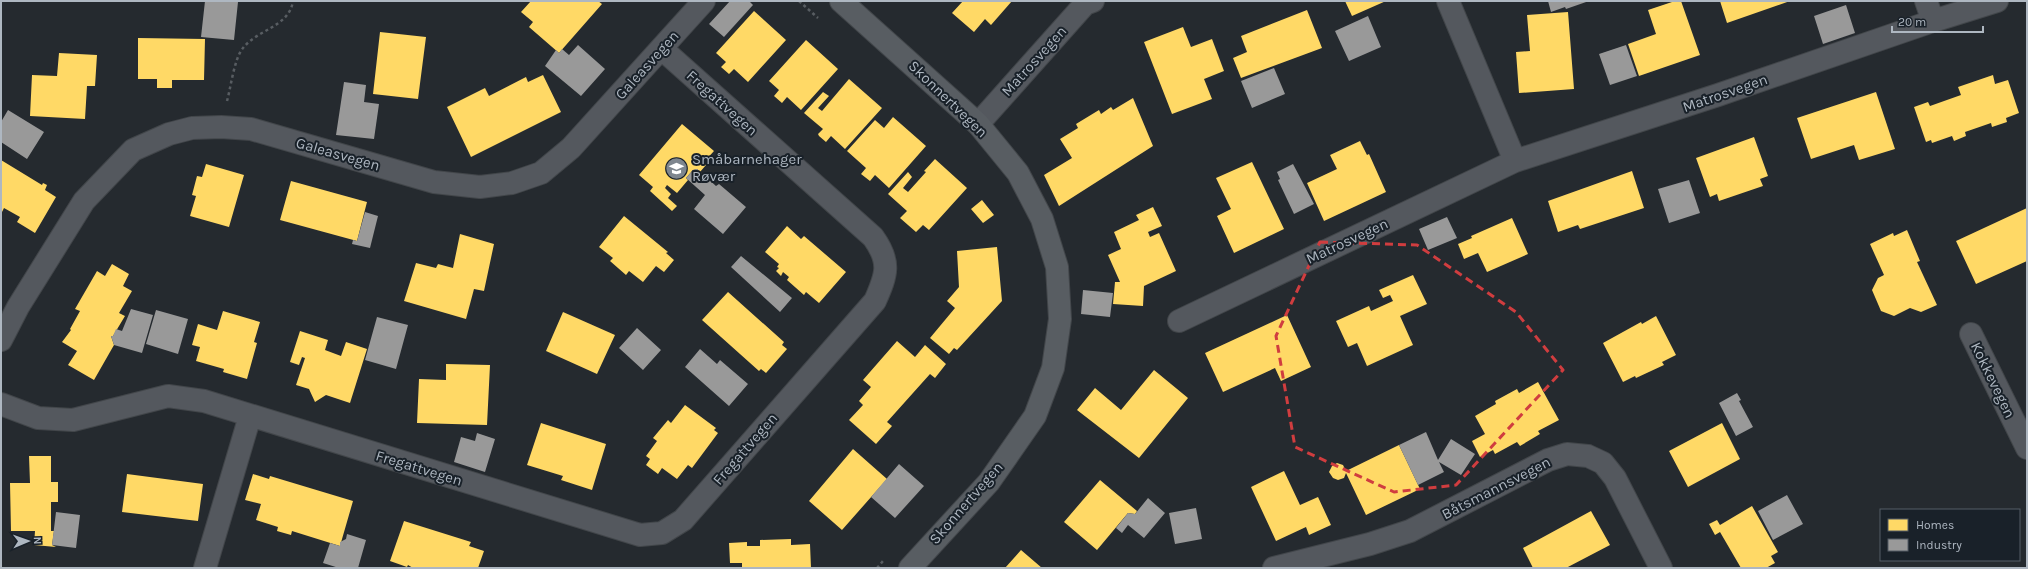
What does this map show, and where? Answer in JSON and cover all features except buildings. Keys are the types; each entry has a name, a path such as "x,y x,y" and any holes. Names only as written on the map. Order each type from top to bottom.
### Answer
{"street":[{"name":"Galeasvegen","path":"1,340 9,302 84,201 133,150 169,134 192,128 221,127 251,129 434,182 480,187 512,183 541,173 571,148 704,1"},
{"name":"Skonnertvegen","path":"841,1 978,124 1018,173 1042,219 1057,267 1060,319 1053,368 1034,416 989,482 910,568"},
{"path":"1448,1 1515,161"},
{"name":"Matrosvegen","path":"1179,321 1515,161 1718,95 1930,11 1997,1"},
{"name":"Matrosvegen","path":"978,124 1087,2"},
{"name":"Fregattvegen","path":"1,404 38,418 73,420 168,396 204,402 640,535 662,533 683,520 875,301 884,282 886,266 883,251 873,237 662,49"},
{"name":"Kokkevegen","path":"1971,334 2027,448"},
{"path":"205,568 250,416"},
{"name":"Båtsmannsvegen","path":"1274,568 1356,548 1410,531 1548,460 1567,454 1588,456 1602,463 1611,473 1661,568"}],"path":[{"path":"221,127 242,48 281,22 290,11 293,1"},
{"path":"799,1 823,22"},
{"path":"877,568 888,555"}],"highlighted area":[{"path":"1320,242 1417,245 1516,312 1563,370 1456,485 1394,492 1295,447 1276,336"}],"place":[{"name":"Småbarnehager Røvær","path":"677,168"}]}
